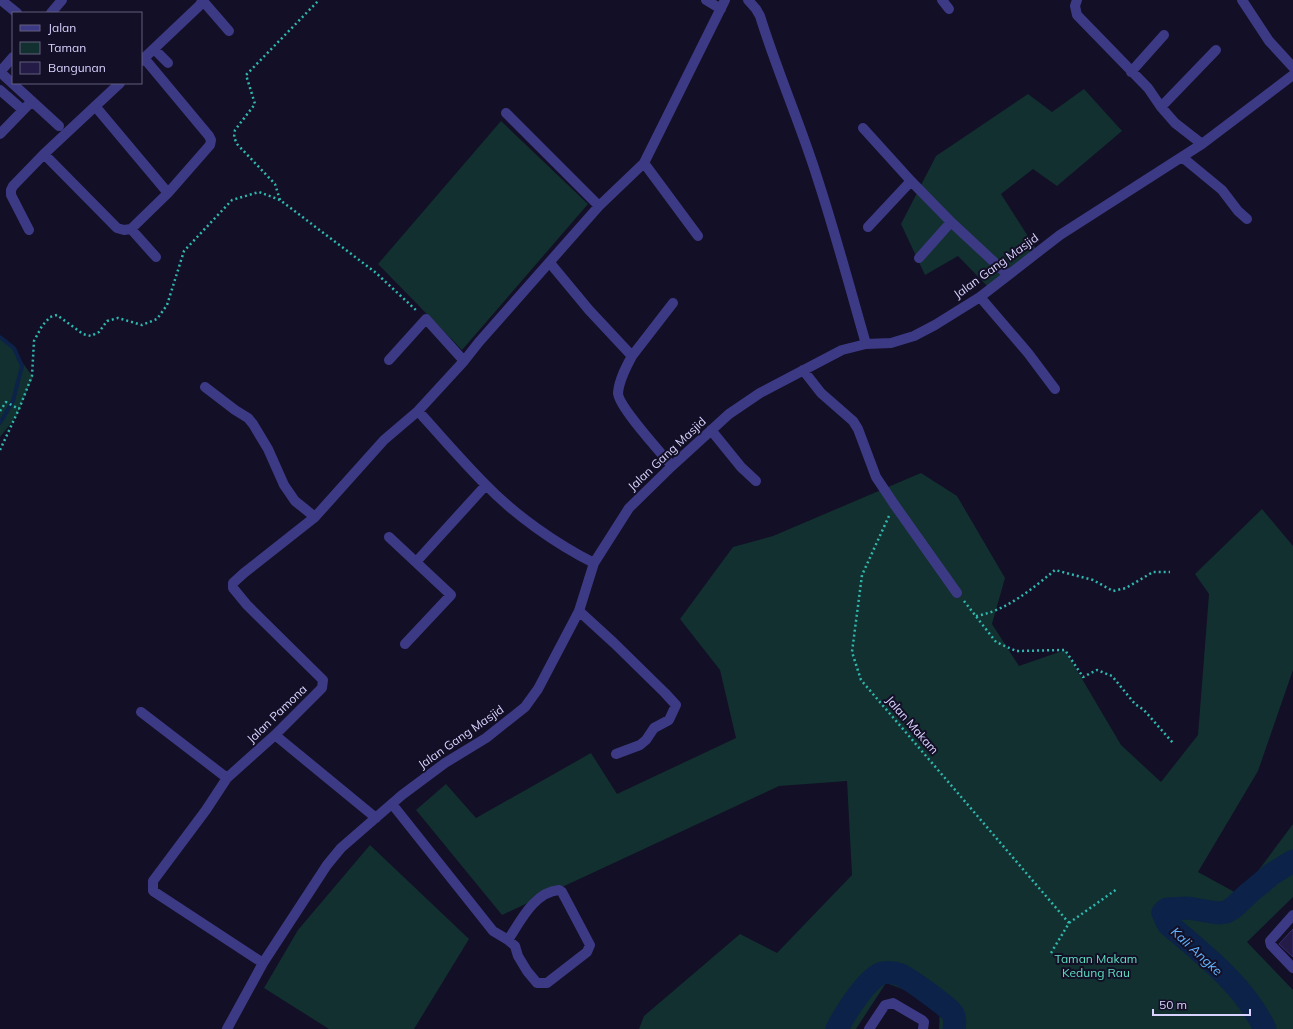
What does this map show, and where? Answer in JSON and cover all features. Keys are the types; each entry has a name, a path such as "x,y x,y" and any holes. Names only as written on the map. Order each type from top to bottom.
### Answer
{"street":[{"path":"1,0 16,12"},
{"path":"52,12 62,0"},
{"path":"44,154 117,228 124,230 131,229 168,194 210,145 211,140 142,59 199,6 203,0 229,31"},
{"path":"706,0 723,5"},
{"path":"748,0 760,16 774,62 791,100 817,176 843,260 866,344"},
{"path":"942,0 949,9"},
{"path":"1077,0 1075,6 1077,15 1148,88 1161,107 1175,123 1202,144"},
{"path":"1242,0 1269,40 1293,67"},
{"name":"Jalan Pamona","path":"263,963 175,907 152,889 153,881 228,778 275,735 322,688 323,680 247,605 233,588 233,583 315,517 384,440 418,411 464,361 599,206 644,163 723,5"},
{"path":"1131,72 1164,35"},
{"path":"154,49 168,63"},
{"path":"1161,107 1216,50"},
{"path":"12,58 0,72 12,83"},
{"name":"Jalan Gang Masjid","path":"227,1029 263,963 327,865 341,848 402,795 445,763 486,738 525,707 538,689 579,611 594,563 629,508 711,430 729,414 760,393 842,350 866,344 891,343 914,336 935,325 980,297 1060,235 1202,144 1293,75"},
{"path":"13,84 59,126"},
{"path":"29,230 12,194 11,190 13,186 44,154 119,84"},
{"path":"0,90 23,110"},
{"path":"0,134 32,101"},
{"path":"95,106 168,194"},
{"path":"506,113 599,206"},
{"path":"863,128 950,222 1008,275"},
{"path":"1182,157 1222,190 1238,211 1247,219"},
{"path":"644,163 698,236"},
{"path":"868,227 911,181"},
{"path":"919,258 950,222"},
{"path":"131,229 156,257"},
{"path":"550,263 589,310 632,356"},
{"path":"980,297 1028,353 1054,389"},
{"path":"672,466 637,425 618,395 623,373 632,356 673,303"},
{"path":"389,360 426,320 464,361"},
{"path":"804,370 820,393 853,421 858,428 876,477 957,593"},
{"path":"205,387 248,418 268,449 284,486 295,501 315,517"},
{"path":"418,411 486,485 512,508 573,553 594,563"},
{"path":"711,430 741,467 756,481"},
{"path":"416,562 486,485"},
{"path":"389,538 451,595 405,644"},
{"path":"579,611 614,643 676,705 670,720 654,728 646,740 640,745 616,754"},
{"path":"141,712 228,778"},
{"path":"275,735 376,818"},
{"path":"392,804 493,931 515,946 518,956 534,981 541,984 547,983 587,952 590,945 562,892 559,890 549,893 530,907 508,940"},
{"path":"1293,915 1270,941 1271,945 1293,968"},
{"path":"869,1029 885,1005 893,1003 922,1020 924,1022 924,1029"}],"path":[{"path":"280,200 275,184 236,144 234,130 255,104 246,75 319,0"},
{"path":"0,450 32,376 34,341 42,326 50,317 58,315 83,334 91,336 98,332 108,321 118,318 142,325 157,319 167,305 184,251 232,200 259,192 280,200 375,272 426,320"},
{"path":"0,411 6,402 19,409"},
{"name":"Jalan Makam","path":"894,504 862,575 852,652 861,680 1069,922"},
{"path":"976,616 990,614 1028,592 1055,570 1093,580 1113,591 1126,588 1153,572 1170,572"},
{"path":"957,593 996,642 1016,651 1065,650 1083,677 1097,670 1112,676 1134,704 1144,710 1173,743"},
{"path":"1051,953 1069,922 1116,889"}],"green space":[{"path":"1084,89 1122,131 1057,186 1033,169 1001,194 1036,249 988,287 958,256 925,275 901,224 936,156 1028,94 1052,112"},
{"path":"501,121 588,204 462,350 378,264"},
{"path":"0,336 6,340 33,377 16,417 0,437"},
{"name":"Taman Makam Kedung Rau","path":"921,473 957,496 1005,578 992,624 1019,666 1065,650 1121,745 1161,782 1198,735 1209,594 1195,574 1262,509 1293,546 1293,670 1258,771 1198,872 1240,895 1293,824 1293,897 1247,942 1293,990 1293,1029 939,1029 940,1003 886,983 856,1029 639,1029 644,1016 740,934 777,953 852,875 847,781 779,786 502,915 416,810 446,784 476,818 591,753 617,794 736,738 720,670 680,619 733,547 773,536"},
{"path":"370,845 469,939 414,1029 329,1029 264,988 298,930"}],"building":[{"path":"1293,929 1293,957 1279,944"}],"waterway":[{"path":"0,337 14,348 22,366 13,401 0,423"},
{"name":"Kali Angke","path":"1265,1029 1246,998 1235,985 1209,959 1168,924 1163,913 1167,909 1188,908 1218,913 1226,912 1233,908 1272,874 1293,861"},
{"name":"Kali Angke","path":"837,1029 864,988 870,981 883,973 894,973 901,975 920,987 950,1010 954,1016 954,1029"}]}
